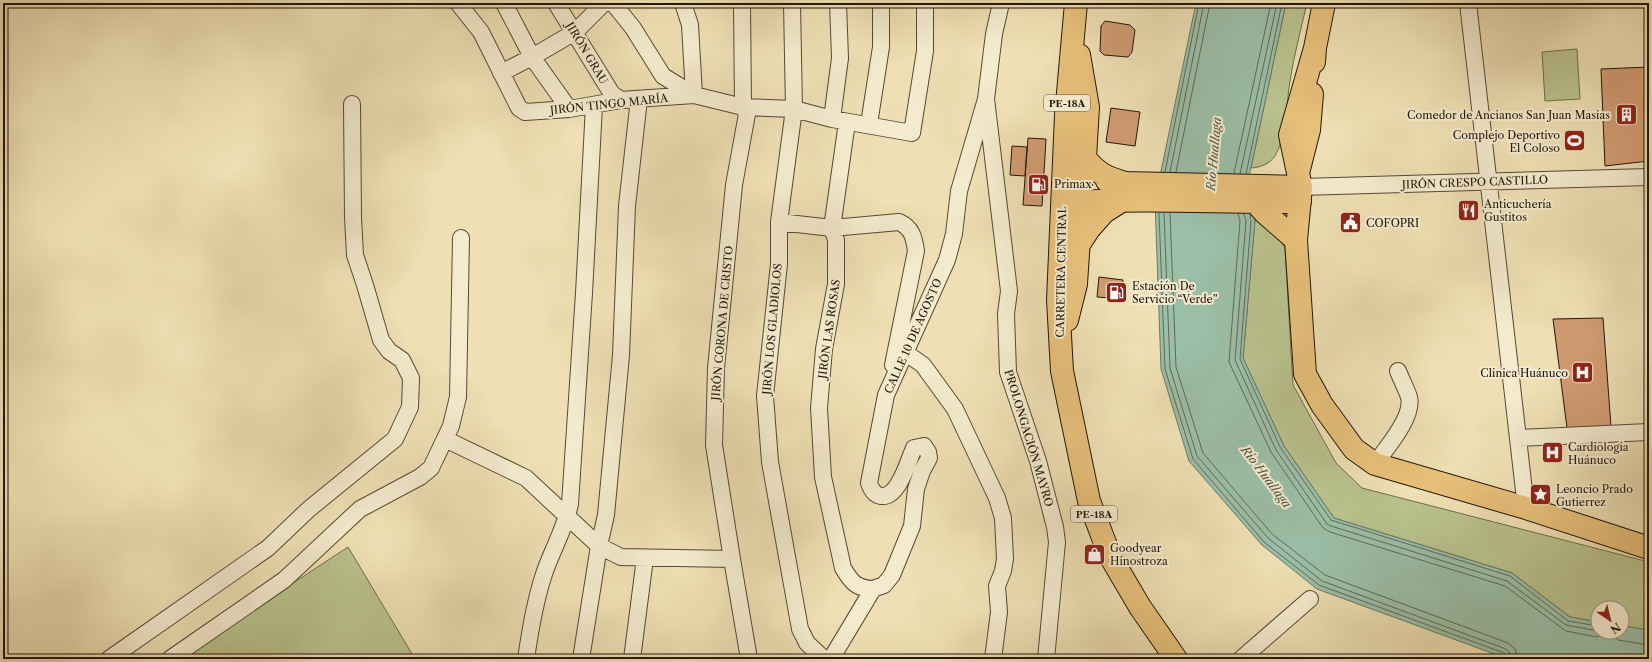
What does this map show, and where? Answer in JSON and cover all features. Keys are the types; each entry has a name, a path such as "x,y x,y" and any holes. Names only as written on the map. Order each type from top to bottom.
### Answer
{"main road":[{"path":"1324,3 1315,48 1290,135 1300,187 1296,240 1305,374 1322,405 1354,449 1375,464 1526,508 1649,548"},
{"name":"PE-18A","path":"1060,350 1076,284 1078,246 1077,181 1088,107 1074,10"},
{"name":"CARRETERA CENTRAL","path":"1074,10 1077,181 1058,300 1062,371 1089,501 1110,556 1140,607 1176,659"},
{"path":"1077,181 1092,166 1106,177 1131,191"},
{"path":"1077,181 1131,191 1253,197 1300,187"},
{"path":"1078,246 1089,229 1104,212 1131,191"},
{"path":"1253,197 1265,213 1296,240"}],"street":[{"path":"458,3 481,32 501,73 575,32 604,3"},
{"path":"504,3 532,57 569,110"},
{"name":"JIRÓN GRAU","path":"556,3 612,94 621,100"},
{"path":"613,3 633,28 663,76 694,95"},
{"path":"683,3 690,25 694,95"},
{"name":"JIRÓN CORONA DE CRISTO","path":"742,3 743,107 747,114 734,185 716,368 714,445 749,659"},
{"name":"JIRÓN LOS GLADIOLOS","path":"792,3 794,109 779,222 779,264 765,396 770,462 800,629 807,643 824,659"},
{"name":"JIRÓN LAS ROSAS","path":"838,3 840,120 832,228 836,240 836,284 824,349 819,408 823,477 844,568 851,581 862,588 874,589"},
{"path":"869,124 880,47 881,3"},
{"name":"JIRÓN TINGO MARÍA","path":"501,73 519,108 524,112 569,110 621,100 694,95 743,107 794,109 840,120 869,124 912,133 925,51 925,3"},
{"name":"PROLONGACIÓN MAYRO","path":"1001,3 994,34 986,99 1009,291 1006,314 1008,372 1038,461 1055,527 1057,542 1046,659"},
{"path":"1468,3 1526,508"},
{"path":"581,659 606,515 610,479 621,355 627,206 639,99"},
{"name":"CALLE 10 DE AGOSTO","path":"831,659 874,589 884,585 892,575 912,526 916,489 922,471 929,458 928,452 924,446 914,448 899,484 894,492 883,496 878,495 871,490 869,483 886,395 947,260 954,234 959,191 986,99"},
{"path":"109,659 268,548 309,509 395,439 410,407 410,378 402,360 389,351 381,340 355,255 353,218 352,104"},
{"path":"526,659 535,608 544,574 568,516 570,504 584,293 594,106"},
{"name":"JIRÓN CRESPO CASTILLO","path":"1300,187 1649,177"},
{"path":"779,222 832,228 899,222 907,226 914,238 916,251 886,395"},
{"path":"170,659 284,580 360,509 420,477 431,468 455,417 458,397 461,238"},
{"path":"906,353 923,365 955,410 997,498 1003,518 1005,559 1003,571 997,586 999,612 993,659"},
{"path":"1375,464 1404,421 1409,407 1409,397 1398,371"},
{"path":"1518,438 1649,432"},
{"path":"445,439 526,478 600,546 621,557 732,560"},
{"path":"632,659 645,558"},
{"path":"1241,659 1310,599"}],"shaded area":[{"path":"1286,3 1307,3 1292,71 1284,130 1279,148 1273,159 1264,165 1251,168"},
{"path":"1577,49 1580,99 1545,101 1542,52"},
{"path":"1255,220 1271,227 1285,249 1293,385 1336,463 1362,488 1649,562 1649,630 1630,627 1630,600 1590,600 1590,621 1570,617 1512,573 1334,518 1284,446 1243,358"},
{"path":"348,547 415,659 178,659"}],"water":[{"name":"Río Huallaga","path":"1196,3 1286,3 1247,186 1255,220 1243,358 1284,446 1334,518 1512,573 1570,617 1590,621 1590,640 1630,640 1630,627 1649,630 1649,659 1508,659 1317,589 1262,545 1189,461 1161,369 1155,200"}],"building":[{"path":"1105,21 1130,25 1135,30 1132,52 1128,57 1104,55 1100,51 1101,26"},
{"name":"Comedor de Ancianos San Juan Masias","path":"1649,67 1649,161 1605,166 1601,69"},
{"path":"1111,108 1140,112 1135,146 1106,142"},
{"path":"1028,138 1046,139 1042,206 1023,205"},
{"path":"1012,146 1027,147 1025,176 1010,175"},
{"path":"1099,277 1123,280 1122,299 1097,297"},
{"name":"Clinica Huánuco","path":"1603,318 1611,427 1567,428 1553,319"}],"place":[{"name":"Comedor de Ancianos San Juan Masias","path":"1626,115"},
{"name":"Complejo Deportivo El Coloso","path":"1575,141"},
{"name":"Primax","path":"1039,184"},
{"name":"Anticuchería Gustitos","path":"1469,210"},
{"name":"COFOPRI","path":"1350,223"},
{"name":"Estación De Servicio “Verde”","path":"1116,292"},
{"name":"Clinica Huánuco","path":"1583,373"},
{"name":"Cardiología Huánuco","path":"1552,453"},
{"name":"Leoncio Prado Gutierrez","path":"1540,495"},
{"name":"Goodyear Hinostroza","path":"1095,554"}]}
